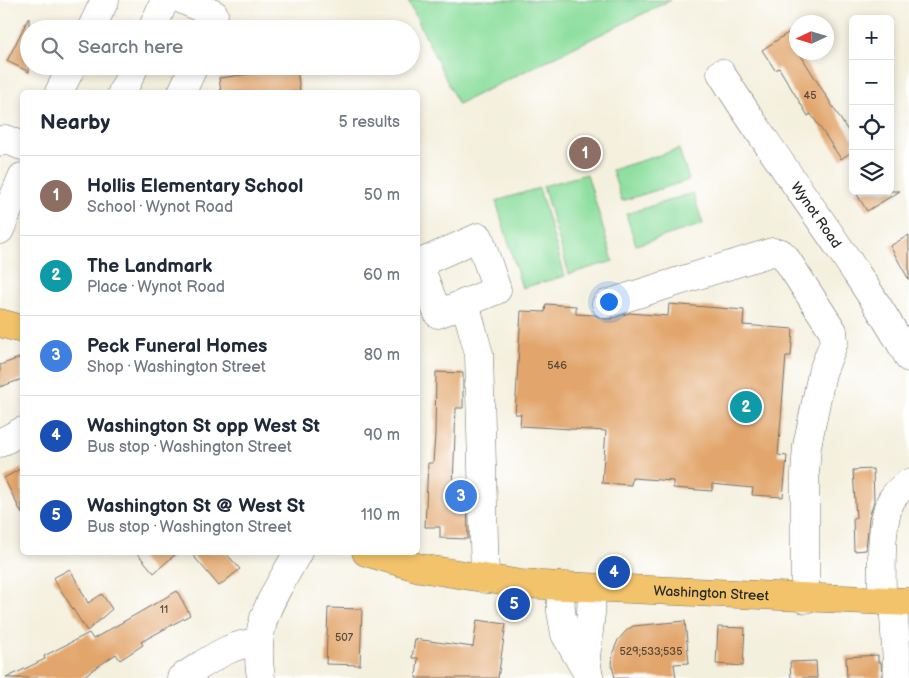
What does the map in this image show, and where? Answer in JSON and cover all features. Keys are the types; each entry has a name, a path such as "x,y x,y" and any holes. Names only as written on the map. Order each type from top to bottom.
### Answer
{"main road":[{"path":"0,323 20,328"},
{"name":"Washington Street","path":"376,555 420,568 521,584 894,602"}],"street":[{"path":"95,20 105,0"},
{"path":"156,20 165,0"},
{"path":"184,0 214,14 212,20"},
{"name":"Wynot Road","path":"721,72 769,146 869,290 909,358"},
{"path":"60,90 68,75"},
{"path":"123,90 130,75"},
{"path":"0,142 4,139 20,145"},
{"path":"2,218 20,182"},
{"path":"420,263 479,237 497,290 438,314 420,269"},
{"path":"606,304 772,252 781,253 785,257 833,331 834,337 834,342 822,373 807,446 805,474 806,599"},
{"path":"465,303 479,354 485,579"},
{"path":"0,443 20,432"},
{"path":"898,678 894,602 883,553 886,516 892,500 902,487 909,483"},
{"path":"261,678 258,642 264,615 296,555"},
{"path":"560,586 560,611 566,634 584,676"},
{"path":"584,676 592,588"},
{"path":"181,678 230,648 244,643 258,642"}],"green space":[{"path":"408,0 671,0 458,104 420,25 420,20 418,20"},
{"path":"679,149 689,180 622,201 612,170"},
{"path":"587,174 613,261 569,274 543,186"},
{"path":"539,188 565,276 522,288 496,201"},
{"path":"693,193 703,224 636,245 626,214"}],"building":[{"path":"788,33 789,60 804,60 849,133 849,154 841,159 811,114 808,116 779,68 775,70 762,50"},
{"path":"20,35 20,68 7,61"},
{"path":"242,75 298,75 300,90 221,90 219,78"},
{"path":"857,195 893,195 867,211"},
{"path":"909,235 909,280 890,246"},
{"path":"546,304 576,306 576,314 595,315 603,319 611,319 629,313 668,316 669,304 744,310 743,325 793,329 791,356 786,356 778,455 787,456 783,497 752,495 753,488 712,484 712,491 673,488 673,481 632,478 631,485 602,483 606,431 520,426 521,414 515,414 521,311 545,312"},
{"path":"20,358 20,380 0,387 0,365"},
{"path":"436,372 463,373 463,408 456,408 453,486 467,486 468,539 440,538 440,527 425,527 428,463 433,463 435,435"},
{"path":"20,469 20,510 4,478"},
{"path":"873,469 874,501 869,518 866,550 854,551 853,518 856,518 853,470"},
{"path":"139,555 175,555 154,573"},
{"path":"193,555 228,555 240,569 219,586"},
{"path":"70,569 88,603 102,594 112,609 87,631 53,578"},
{"path":"177,591 190,615 141,642 143,645 120,660 116,654 81,678 6,678 45,659 44,656 89,633 93,639"},
{"path":"328,608 362,609 360,665 326,664"},
{"path":"477,620 506,624 498,678 416,678 418,658 412,658 415,639 473,647"},
{"path":"685,621 689,663 674,664 676,678 615,678 612,666 613,652 618,640 627,630 633,626"},
{"path":"718,627 745,628 743,666 716,664"},
{"path":"878,655 878,662 881,662 882,678 847,678 846,657"},
{"path":"816,661 817,678 791,678 790,662"}],"place":[{"name":"Hollis Elementary School","path":"585,153"},
{"name":"The Landmark","path":"746,407"},
{"name":"Peck Funeral Homes","path":"461,496"},
{"name":"Washington St opp West St","path":"614,572"},
{"name":"Washington St @ West St","path":"514,604"}]}
